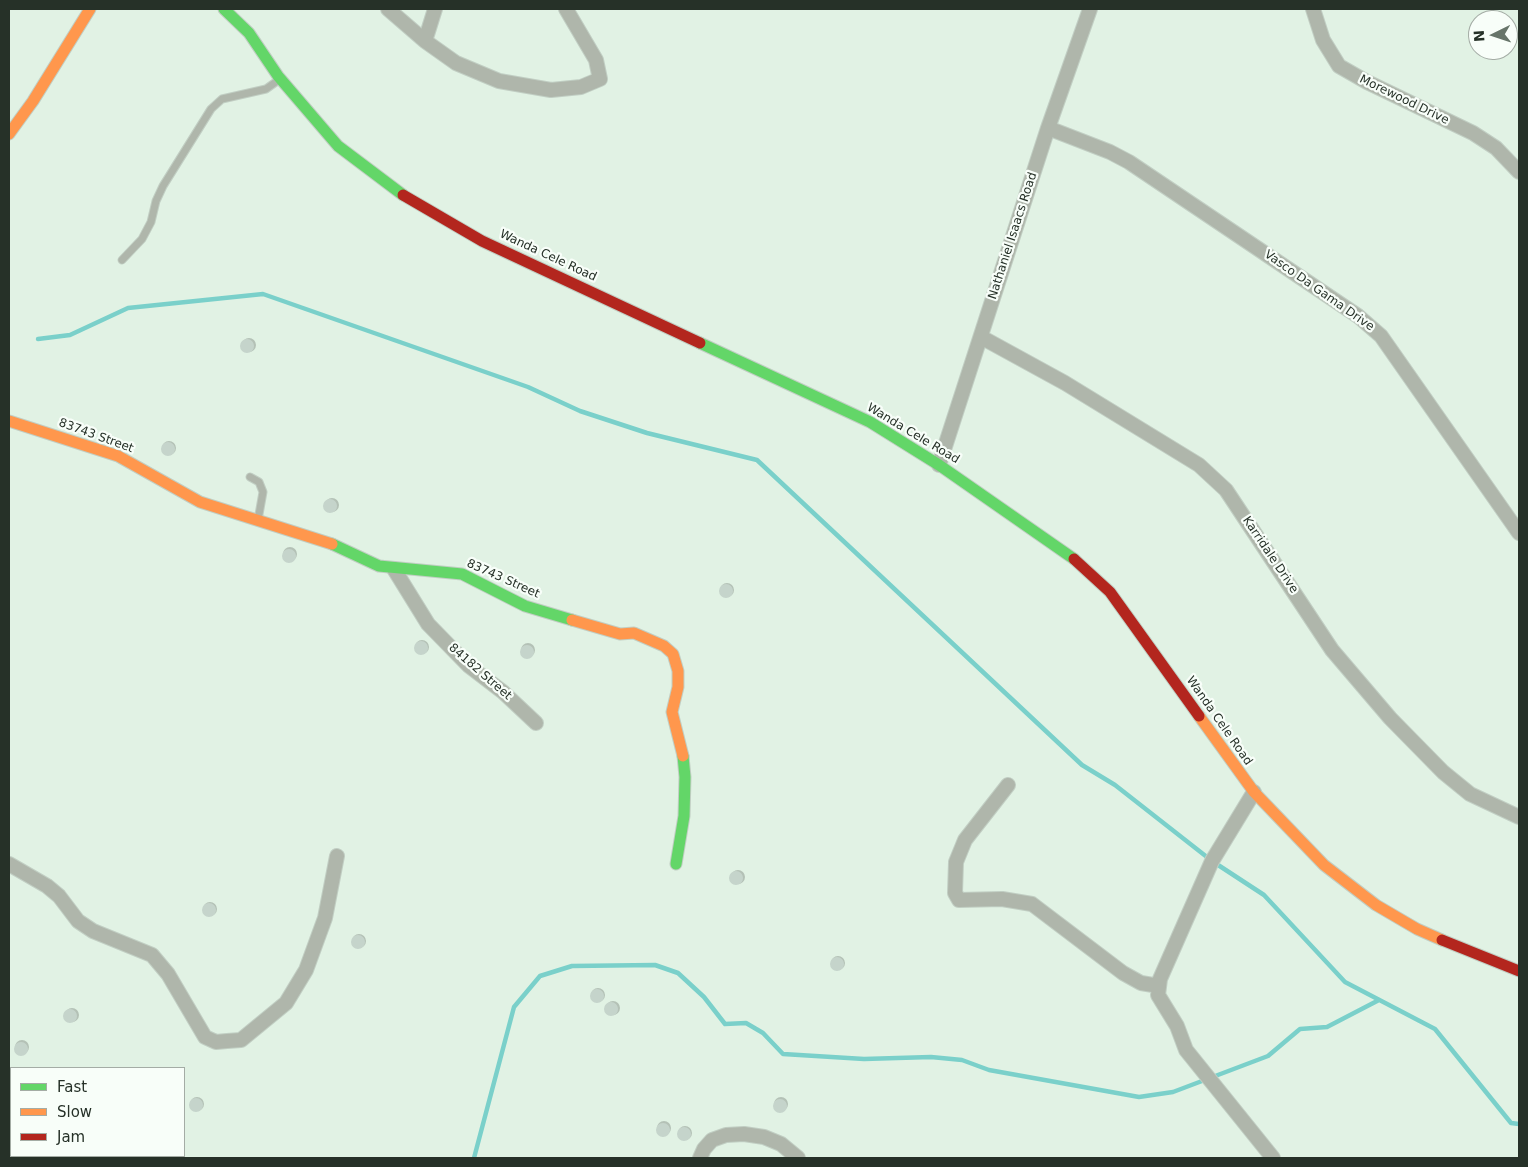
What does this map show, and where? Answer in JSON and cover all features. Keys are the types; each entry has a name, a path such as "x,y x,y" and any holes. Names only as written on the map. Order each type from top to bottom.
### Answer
{"street":[{"path":"9,134 33,102 90,9"},
{"name":"Wanda Cele Road","path":"224,9 249,33 281,78 338,146 387,185 434,214 491,245 870,422 939,465 1079,563 1110,592 1254,792 1324,865 1376,905 1425,933 1519,971"},
{"path":"388,9 425,41 456,63 499,81 551,90 581,87 600,79 600,70 566,9"},
{"path":"425,41 435,9"},
{"name":"Nathaniel Isaacs Road","path":"939,465 1048,128 1090,9"},
{"name":"Morewood Drive","path":"1312,9 1323,40 1339,66 1367,82 1473,133 1496,148 1519,172"},
{"name":"Vasco Da Gama Drive","path":"1048,128 1129,162 1370,326 1381,336 1519,533"},
{"name":"Karridale Drive","path":"981,337 1066,383 1198,465 1226,490 1332,650 1390,718 1443,772 1470,794 1519,817"},
{"name":"83743 Street","path":"9,420 118,456 157,476 200,502 332,544 379,566 394,569 462,574 525,606 620,634 634,634 653,640 673,654 678,671 673,720 681,743 685,776 684,816 676,864"},
{"name":"84182 Street","path":"394,569 428,624 469,666 503,692 536,723"},
{"path":"1008,785 965,840 956,862 955,893 959,900 1002,899 1032,904 1123,974 1141,983 1159,986"},
{"path":"1254,792 1212,861 1160,979 1158,995 1177,1026 1186,1050 1273,1158"},
{"path":"9,864 47,886 59,896 78,920 93,932 152,955 168,974 205,1037 216,1042 227,1042 241,1040 286,1003 306,970 325,918 337,856"},
{"path":"700,1158 704,1149 712,1140 726,1135 744,1134 764,1137 781,1144 798,1158"}],"lane":[{"path":"122,260 142,239 151,222 156,201 163,186 211,109 222,99 266,89 281,78"},
{"path":"250,477 259,482 263,492 258,520"}],"building":[{"path":"244,339 250,339 254,346 250,353 244,353 240,349 240,343"},
{"path":"165,442 171,442 175,449 171,456 165,456 161,452 161,446"},
{"path":"327,499 333,499 337,506 333,513 327,513 323,509 323,503"},
{"path":"286,549 292,549 296,556 292,563 286,563 282,559 282,553"},
{"path":"723,584 729,584 733,591 729,598 723,598 719,594 719,588"},
{"path":"418,641 424,641 428,648 424,655 418,655 414,651 414,645"},
{"path":"524,645 530,645 534,652 530,659 524,659 520,655 520,649"},
{"path":"733,871 739,871 743,878 739,885 733,885 729,881 729,875"},
{"path":"206,903 212,903 216,910 212,917 206,917 202,913 202,907"},
{"path":"355,935 361,935 365,942 361,949 355,949 351,945 351,939"},
{"path":"834,957 840,957 844,964 840,971 834,971 830,967 830,961"},
{"path":"594,989 600,989 604,996 600,1003 594,1003 590,999 590,993"},
{"path":"608,1002 614,1002 618,1009 614,1016 608,1016 604,1012 604,1006"},
{"path":"67,1009 73,1009 77,1016 73,1023 67,1023 63,1019 63,1013"},
{"path":"18,1042 24,1042 28,1049 24,1056 18,1056 14,1052 14,1046"},
{"path":"193,1098 199,1098 203,1105 199,1112 193,1112 189,1108 189,1102"},
{"path":"777,1099 783,1099 787,1106 783,1113 777,1113 773,1109 773,1103"},
{"path":"660,1123 666,1123 670,1130 666,1137 660,1137 656,1133 656,1127"},
{"path":"681,1127 687,1127 691,1134 687,1141 681,1141 677,1137 677,1131"}],"waterway":[{"path":"38,339 70,335 128,308 263,294 528,387 580,411 647,433 757,460 1082,765 1115,785 1212,861 1264,895 1345,982 1435,1029 1511,1123 1519,1124"},
{"path":"474,1158 514,1007 540,976 572,966 655,965 678,973 704,997 725,1024 746,1023 763,1033 783,1054 864,1059 931,1057 962,1060 989,1070 1139,1097 1173,1092 1268,1056 1300,1029 1327,1027 1379,1000"}],"traffic: fast":[{"path":"224,9 249,33 278,76 338,146 403,195"},
{"path":"700,343 870,422 939,465 1074,559"},
{"path":"332,544 379,566 462,574 525,606 572,620"},
{"path":"676,864 684,816 685,777 683,756"}],"traffic: slow":[{"path":"9,134 33,101 90,9"},
{"path":"9,421 118,456 200,502 332,544"},
{"path":"572,620 620,634 634,633 664,646 673,654 678,671 678,687 672,712 683,756"},
{"path":"1199,716 1254,792 1324,865 1376,905 1417,929 1442,940"}],"traffic: jam":[{"path":"403,195 482,241 700,343"},
{"path":"1074,559 1110,592 1199,716"},
{"path":"1442,940 1519,971"}]}
